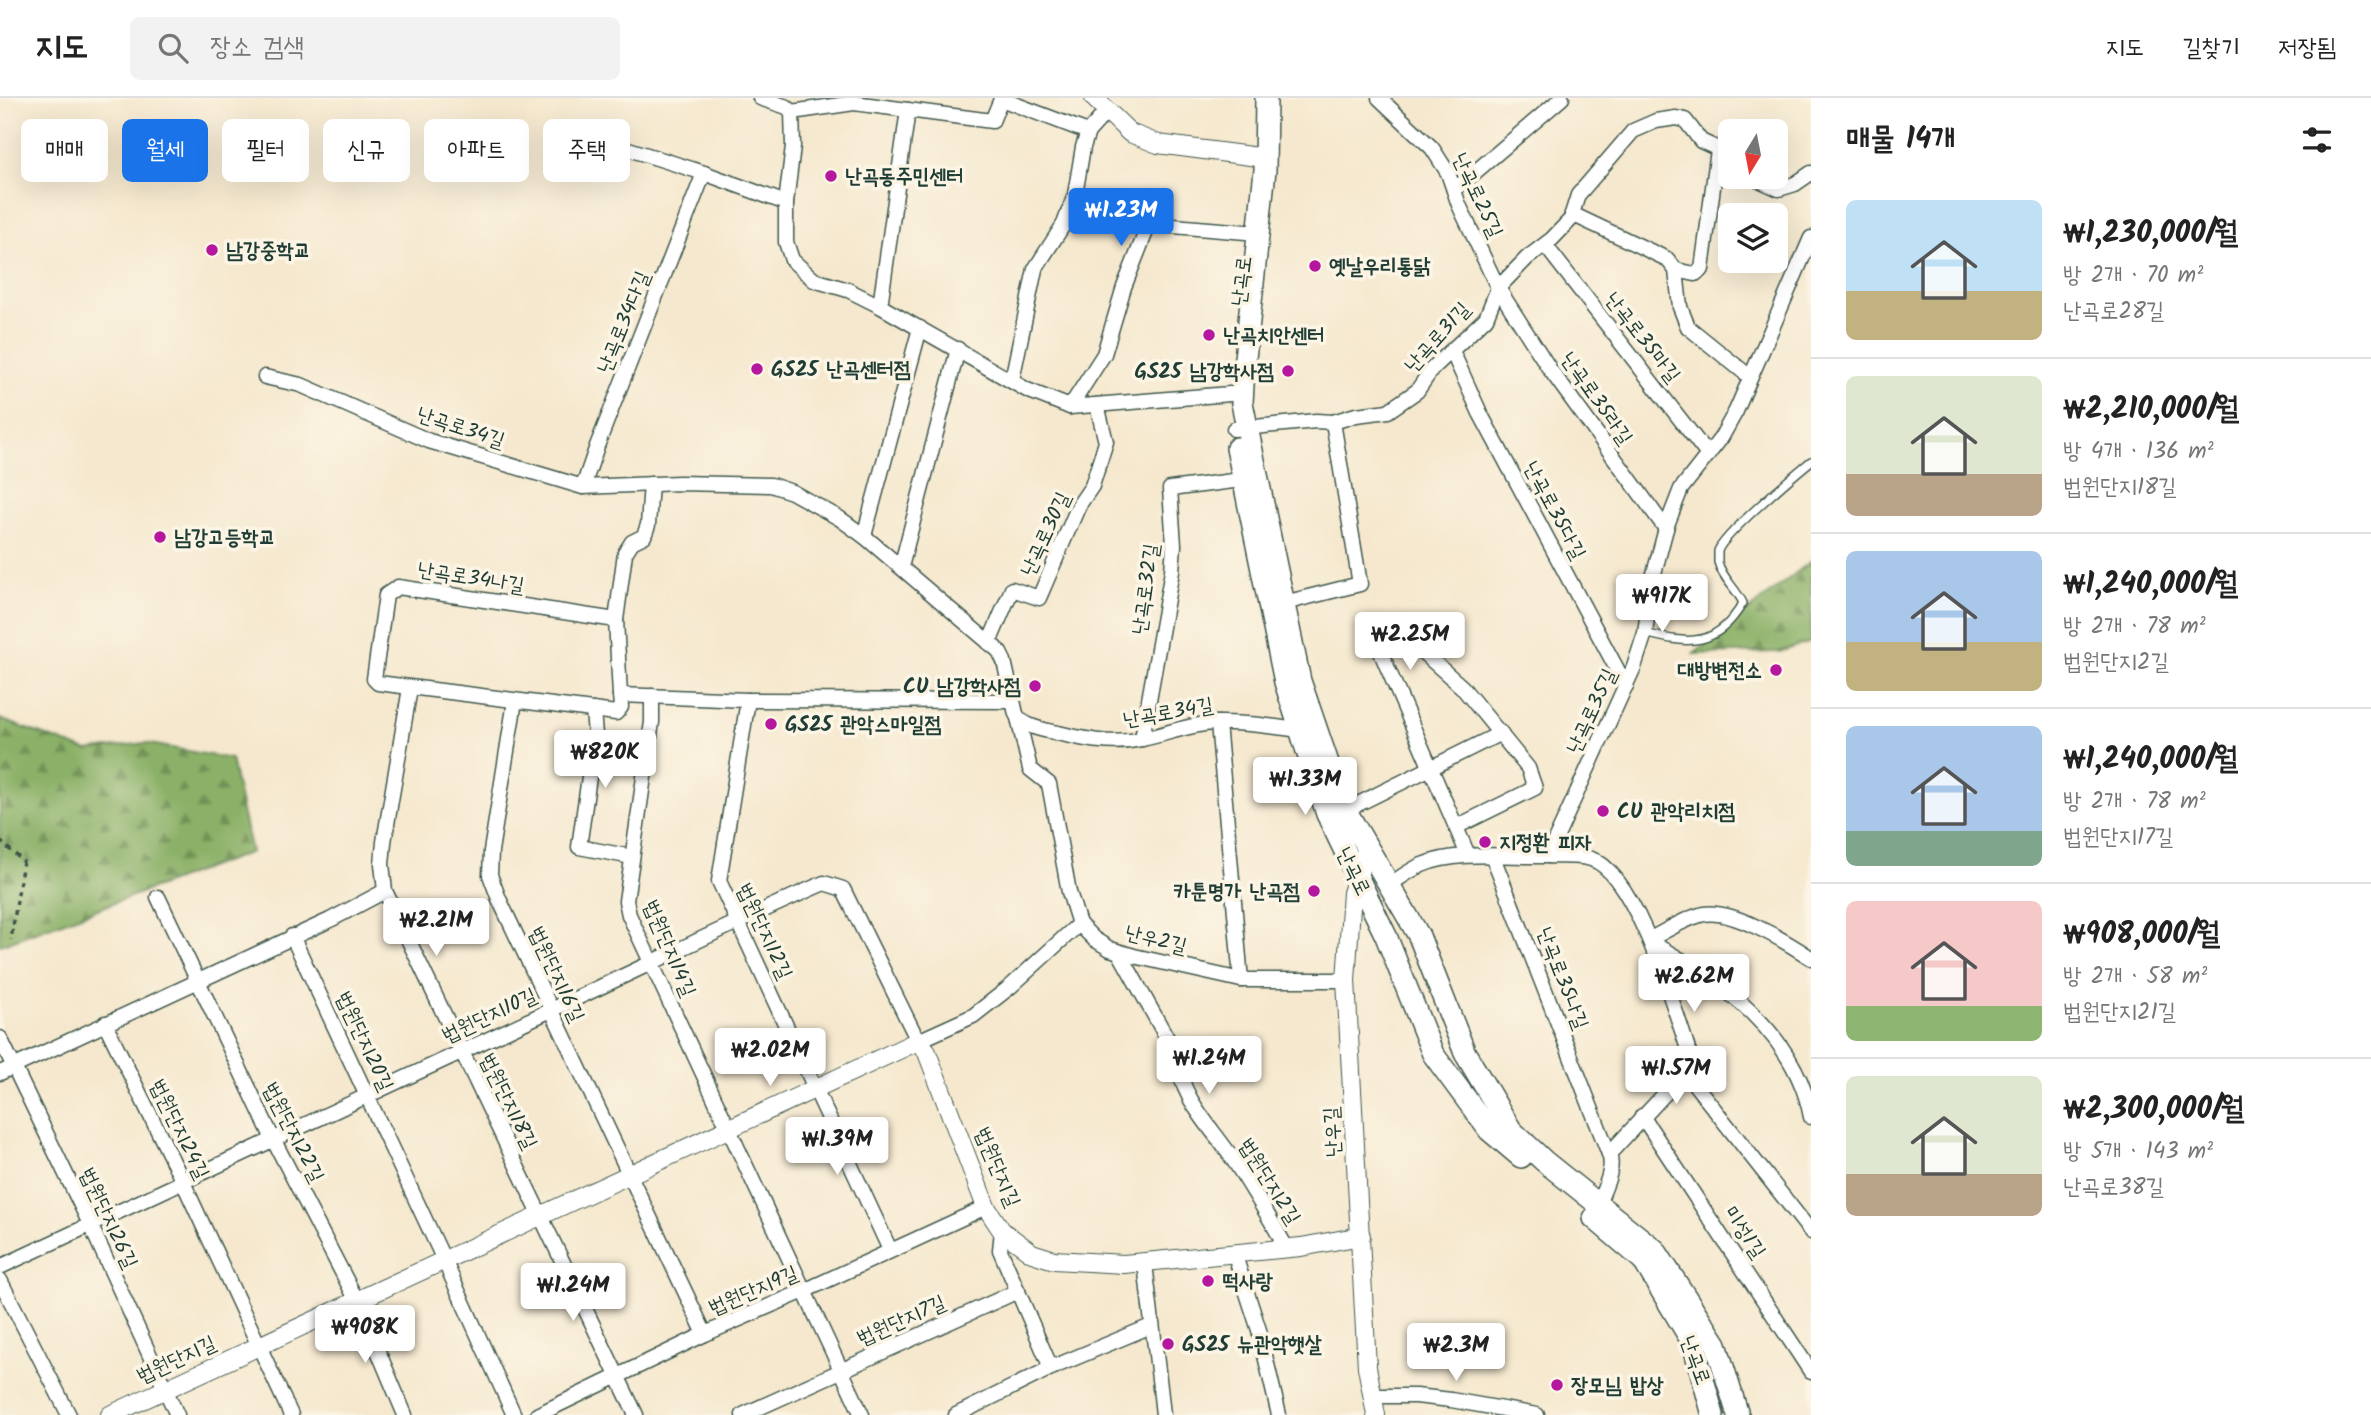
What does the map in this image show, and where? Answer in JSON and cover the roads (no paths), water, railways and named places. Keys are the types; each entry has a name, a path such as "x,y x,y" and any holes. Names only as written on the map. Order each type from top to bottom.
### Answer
{"main road":[{"name":"난곡로","path":"1253,98 1260,157"},
{"name":"난곡로","path":"1266,98 1235,394 1285,682 1346,810 1419,936 1465,1053 1511,1130 1544,1161 1655,1250 1716,1345 1738,1415"},
{"name":"난곡로","path":"1250,479 1284,603 1327,814 1386,936 1433,1054 1489,1130 1643,1259 1693,1343 1713,1415"}],"street":[{"path":"760,98 787,107 792,112 793,146 786,203 786,242 792,260 814,280 848,290 958,349 1027,390 1070,407 1235,394"},
{"path":"1094,98 1130,133 1158,144 1260,157"},
{"name":"난곡로25길","path":"1379,98 1432,148 1448,173 1476,243 1499,288"},
{"path":"1454,190 1562,98"},
{"path":"792,112 854,103 992,121 1001,99 1088,132"},
{"path":"880,306 908,110"},
{"path":"1012,380 1035,269 1064,224 1075,195 1088,132 1107,111"},
{"name":"난곡로31길","path":"1241,428 1316,421 1333,422 1356,415 1388,411 1417,391 1432,369 1486,318 1499,288 1527,257 1545,245 1574,216 1572,214 1578,195 1633,131 1656,121 1676,118 1685,120 1702,141 1718,150"},
{"path":"630,150 786,203"},
{"name":"난곡로34다길","path":"583,487 704,173"},
{"path":"1788,186 1811,173"},
{"name":"난곡로31길","path":"1676,270 1695,274 1702,269 1718,185"},
{"path":"1572,214 1667,259 1676,270 1680,306 1688,327 1750,377"},
{"path":"1070,407 1104,354 1149,224 1253,233"},
{"name":"난곡로35길","path":"1548,856 1626,686 1645,633 1652,580 1666,528 1681,489 1731,420 1811,239"},
{"name":"난곡로35마길","path":"1545,245 1708,455"},
{"name":"난곡로35라길","path":"1499,288 1549,368 1666,528"},
{"path":"864,536 920,328"},
{"path":"901,567 958,349"},
{"name":"난곡로35다길","path":"1452,351 1480,413 1626,686"},
{"name":"난곡로34길","path":"265,377 301,385 429,442 583,487 651,484 771,485 792,492 839,518 864,536 999,650 1004,661 1011,701 1018,718 1035,728 1089,741 1142,740 1196,724 1218,723 1308,731"},
{"name":"난곡로30길","path":"989,643 1012,589 1039,598 1079,505 1092,486 1106,442 1097,405"},
{"path":"1284,603 1360,584 1333,422"},
{"name":"난곡로32길","path":"1142,740 1172,571 1174,545 1170,489 1250,479"},
{"path":"651,484 645,536 632,542 625,553 616,620 621,695 748,700 1011,701"},
{"name":"난곡로34나길","path":"616,620 398,587 386,595 374,679 378,683 410,688 616,713 621,707 621,695"},
{"path":"1456,827 1535,788 1528,768 1462,687 1410,641 1381,630 1373,634 1468,855"},
{"name":"법원단지18길","path":"410,688 384,842 382,864 385,891 636,1415"},
{"name":"법원단지14길","path":"652,696 652,722 626,901 629,915 862,1415"},
{"name":"법원단지12길","path":"748,700 719,881 815,1088"},
{"name":"법원단지16길","path":"515,701 495,824 490,875 628,1174"},
{"path":"593,710 595,735 579,847 632,857"},
{"path":"918,1041 973,1016 1010,987 1079,924 1069,892 1049,784 1030,769 1018,718"},
{"path":"1218,723 1241,980"},
{"path":"1346,810 1501,733"},
{"name":"난우길","path":"1367,848 1352,893 1346,980 1367,1367 1376,1415"},
{"path":"1389,885 1422,865 1468,855 1591,859 1618,879 1651,941 1694,1067 1685,1072 1642,1116 1609,1154 1612,1160 1598,1204"},
{"name":"난곡로35나길","path":"1493,857 1609,1154"},
{"name":"법원단지10길","path":"0,1267 272,1137 824,883 843,889 918,1041"},
{"path":"6,1070 385,891"},
{"name":"법원단지22길","path":"158,897 272,1137 357,1301 405,1415"},
{"path":"1651,941 1700,915 1720,914 1783,939 1811,957"},
{"name":"난우2길","path":"1079,924 1094,939 1119,952 1241,980 1346,980"},
{"name":"법원단지20길","path":"292,936 444,1260"},
{"path":"1651,941 1745,1004 1785,1051 1807,1097 1811,1117"},
{"name":"법원단지2길","path":"1119,952 1177,1056 1178,1076 1189,1098 1231,1156 1287,1249"},
{"name":"법원단지24길","path":"105,1023 260,1346"},
{"name":"법원단지26길","path":"0,1038 6,1070 90,1224 177,1415"},
{"name":"법원단지길","path":"110,1415 918,1041 926,1050 986,1207 1002,1231 1032,1253 1054,1260 1124,1264 1287,1249 1361,1236"},
{"path":"1685,1072 1810,1226"},
{"path":"815,1088 891,1250"},
{"name":"미성1길","path":"1642,1116 1811,1372"},
{"path":"628,1174 705,1334"},
{"name":"법원단지9길","path":"537,1415 705,1334 986,1207"},
{"path":"1002,1231 1000,1250 1051,1368"},
{"path":"1234,1253 1259,1330 1279,1415"},
{"path":"444,1260 514,1415"},
{"path":"1145,1262 1163,1415"},
{"path":"0,1280 69,1415"},
{"name":"법원단지7길","path":"743,1415 1018,1291"},
{"path":"956,1415 1051,1368 1151,1326"},
{"path":"260,1346 291,1415"},
{"path":"1373,1396 1416,1396 1451,1400 1530,1415"}],"lane":[{"path":"1645,633 1693,642 1722,631 1743,603 1738,592 1725,577 1718,560 1718,550 1749,516 1811,461"}],"place":[{"name":"난곡동주민센터","path":"831,176"},
{"name":"남강중학교","path":"212,250"},
{"name":"옛날우리통닭","path":"1315,266"},
{"name":"난곡치안센터","path":"1209,335"},
{"name":"GS25 난곡센터점","path":"757,369"},
{"name":"GS25 남강학사점","path":"1288,371"},
{"name":"남강고등학교","path":"160,537"},
{"name":"대방변전소","path":"1776,670"},
{"name":"CU 남강학사점","path":"1035,686"},
{"name":"GS25 관악스마일점","path":"771,724"},
{"name":"CU 관악리치점","path":"1603,811"},
{"name":"지정환 피자","path":"1485,842"},
{"name":"카툰명가 난곡점","path":"1314,891"},
{"name":"떡사랑","path":"1208,1281"},
{"name":"GS25 뉴관악햇살","path":"1168,1344"},
{"name":"장모님 밥상","path":"1557,1385"}]}
